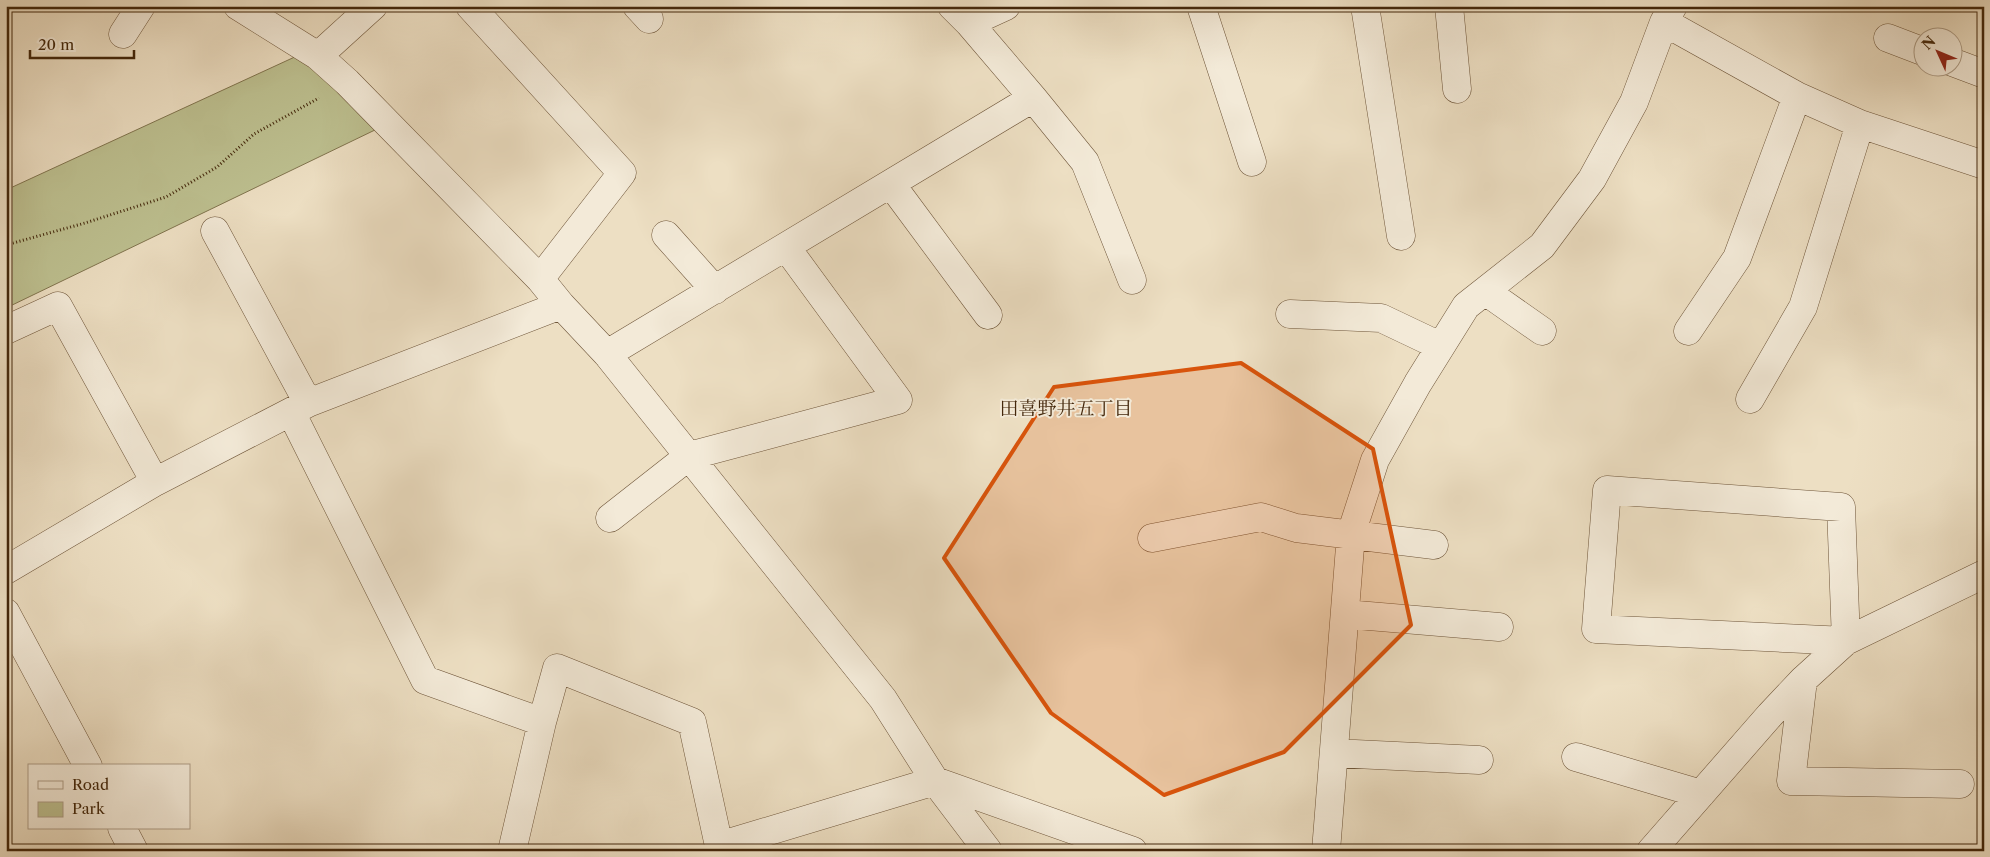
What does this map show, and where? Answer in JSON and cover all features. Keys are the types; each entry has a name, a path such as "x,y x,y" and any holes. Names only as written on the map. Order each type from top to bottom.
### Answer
{"street":[{"path":"123,34 141,6"},
{"path":"238,6 318,56 347,82 540,279 607,354 883,699 934,781 988,851"},
{"path":"318,56 373,6"},
{"path":"470,6 622,173 540,279"},
{"path":"1006,6 961,15 1033,98 1085,162 1132,280"},
{"path":"1201,6 1252,162"},
{"path":"1365,6 1401,236"},
{"path":"1448,6 1457,89"},
{"path":"1326,851 1351,534 1375,460 1440,346 1466,306 1542,246 1592,179 1634,102 1668,14 1797,96 1860,124 1984,165"},
{"path":"1888,38 1912,47"},
{"path":"1962,66 1984,74"},
{"path":"1688,331 1737,258 1797,96"},
{"path":"607,354 1033,98"},
{"path":"1750,399 1803,307 1860,124"},
{"path":"891,184 988,315"},
{"path":"215,231 299,407 424,680 542,722"},
{"path":"666,235 714,290"},
{"path":"610,518 689,456 898,400 786,246"},
{"path":"1485,291 1542,331"},
{"path":"10,559 299,407 562,305"},
{"path":"6,330 58,306 155,482"},
{"path":"1290,314 1381,318 1440,346"},
{"path":"1607,490 1841,507 1846,641 1596,629 1607,490"},
{"path":"1152,538 1261,517 1296,528 1434,545"},
{"path":"1652,851 1770,715 1803,680 1846,641 1984,574"},
{"path":"6,613 87,764"},
{"path":"1344,614 1499,627"},
{"path":"517,850 542,722 557,668 692,722 713,848 934,781 1133,851"},
{"path":"1803,680 1791,781 1960,784"},
{"path":"1334,753 1479,760"},
{"path":"1576,758 1701,794"},
{"path":"123,830 134,851"}],"path":[{"path":"6,245 85,223 166,197 216,167 254,134 347,82"}],"highlighted area":[{"path":"1241,363 1373,449 1411,625 1284,752 1164,795 1051,713 944,558 1054,387"}],"green space":[{"path":"299,55 377,129 6,308 6,190"}],"district":[{"name":"田喜野井五丁目","path":"1066,408"}]}
